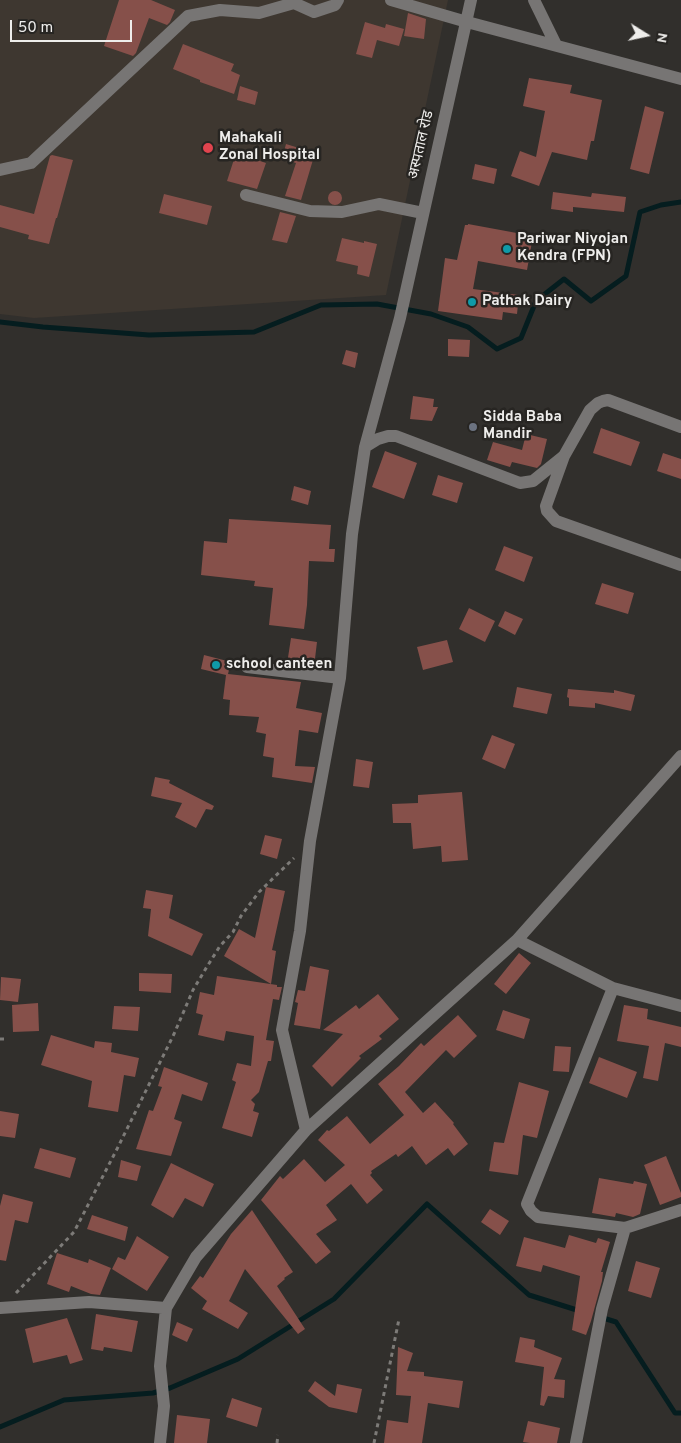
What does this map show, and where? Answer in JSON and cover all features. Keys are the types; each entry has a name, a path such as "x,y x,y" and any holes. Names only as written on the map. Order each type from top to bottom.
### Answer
{"street":[{"path":"0,170 30,163 188,16 220,10 259,13 293,1 314,12 335,5 338,0"},
{"path":"391,0 681,79"},
{"name":"अस्पताल रोड","path":"306,1130 282,1030 300,931 310,841 340,678 352,534 365,447 400,318 471,0"},
{"path":"534,0 556,45"},
{"path":"246,195 310,212 342,212 379,204 423,213"},
{"path":"681,427 608,400 598,403 590,410 564,456 546,506 547,511 556,521 681,565"},
{"path":"365,447 378,439 396,436 520,483 533,481 564,456"},
{"path":"247,667 340,678"},
{"path":"160,1443 164,1406 160,1366 166,1308 196,1257 306,1130 517,940 681,756"},
{"path":"517,940 613,988 681,1006"},
{"path":"613,988 527,1204 531,1212 538,1217 625,1228 681,1210"},
{"path":"576,1443 602,1309 625,1228"},
{"path":"1,1308 88,1302 166,1308"}],"path":[{"path":"1,1308 74,1232 174,1034 193,990 220,946 232,932 259,892 310,841"},
{"path":"0,1039 6,1039"},
{"path":"374,1443 399,1319"},
{"path":"277,1443 278,1435"}],"shaded area":[{"name":"Mahakali Zonal Hospital","path":"0,0 448,0 386,295 34,318 0,314"}],"building":[{"path":"119,0 151,0 175,10 167,25 149,18 136,53 133,56 104,46"},
{"path":"408,13 426,19 424,39 404,36"},
{"path":"365,22 385,28 386,24 404,29 399,46 377,40 372,58 356,54"},
{"path":"183,44 234,64 231,71 240,75 234,94 200,82 200,80 173,69"},
{"path":"529,78 572,85 570,93 602,100 594,141 591,141 587,160 552,152 539,186 511,176 520,151 536,157 545,111 523,106"},
{"path":"240,86 258,92 255,105 237,100"},
{"path":"645,106 664,112 649,174 630,169"},
{"path":"286,144 315,153 301,200 285,196 296,163 282,159"},
{"path":"236,153 266,163 257,189 227,181"},
{"path":"50,156 73,160 49,244 28,239 29,235 0,227 0,205 34,214"},
{"path":"475,164 497,169 494,184 472,179"},
{"path":"332,191 338,191 342,198 338,205 332,205 328,201 328,195"},
{"path":"553,192 591,197 592,193 626,197 624,212 573,207 573,212 551,209"},
{"path":"164,194 212,206 207,225 159,213"},
{"path":"280,212 296,216 287,243 272,240"},
{"path":"465,225 533,236 527,270 478,261 473,289 519,295 517,314 503,312 502,320 438,311 445,258 457,260"},
{"path":"342,238 377,244 369,277 357,274 358,266 336,261"},
{"path":"448,339 470,340 469,357 448,356"},
{"path":"346,350 358,353 355,368 342,364"},
{"path":"413,396 434,399 433,407 438,407 432,421 410,419"},
{"path":"601,428 640,442 631,466 593,453"},
{"path":"526,434 547,439 541,464 537,468 512,462 510,467 487,460 493,442 522,450"},
{"path":"385,451 417,463 404,499 372,487"},
{"path":"663,453 681,459 681,479 657,471"},
{"path":"438,475 463,483 457,503 432,495"},
{"path":"294,486 311,491 308,505 291,500"},
{"path":"229,519 331,525 329,549 335,549 334,562 309,561 304,629 269,625 273,588 254,586 255,581 201,575 204,541 227,543"},
{"path":"504,546 533,557 524,582 495,570"},
{"path":"602,583 634,593 628,614 595,604"},
{"path":"469,608 495,621 485,642 459,629"},
{"path":"505,611 523,619 515,635 498,626"},
{"path":"291,638 317,642 314,667 287,664"},
{"path":"447,640 453,662 423,670 417,647"},
{"path":"204,655 231,662 228,674 301,682 296,708 322,713 318,733 299,730 295,766 315,767 312,783 272,777 274,758 263,756 266,734 256,732 259,717 229,715 230,700 223,699 226,675 201,669"},
{"path":"517,687 552,694 547,714 513,707"},
{"path":"568,689 614,693 614,690 635,695 631,711 595,703 595,708 569,706"},
{"path":"492,735 515,744 505,769 482,759"},
{"path":"356,759 373,762 369,788 353,786"},
{"path":"155,777 170,780 169,783 214,806 212,810 206,809 196,828 175,817 182,803 151,796"},
{"path":"462,792 468,860 442,862 441,846 413,849 411,823 393,823 392,804 418,803 418,795"},
{"path":"265,835 282,839 277,859 260,854"},
{"path":"266,887 285,891 272,950 276,951 271,984 224,956 239,929 255,938"},
{"path":"146,890 173,895 169,918 203,934 192,956 148,936 151,909 143,908"},
{"path":"519,953 531,963 506,994 494,984"},
{"path":"310,966 329,970 320,1029 294,1025 298,1003 295,1002 298,990 305,991"},
{"path":"139,973 172,974 171,993 139,991"},
{"path":"217,976 282,987 279,1000 273,999 266,1040 274,1041 271,1061 268,1061 259,1092 251,1100 255,1104 253,1111 259,1113 252,1137 222,1128 236,1082 232,1080 237,1063 251,1066 254,1036 226,1031 224,1041 198,1035 203,1015 196,1013 200,992 214,995"},
{"path":"1,977 21,979 18,1002 0,1000"},
{"path":"378,994 399,1019 379,1036 382,1039 359,1056 361,1058 332,1087 312,1066 343,1034 323,1030 356,1005 359,1009"},
{"path":"38,1003 39,1031 13,1032 12,1005"},
{"path":"624,1005 648,1009 647,1019 681,1027 681,1047 665,1043 658,1081 643,1078 649,1046 617,1041"},
{"path":"114,1006 140,1007 138,1031 112,1029"},
{"path":"503,1010 530,1019 524,1039 496,1030"},
{"path":"458,1015 477,1036 454,1058 446,1050 405,1092 423,1113 435,1102 454,1123 468,1144 454,1156 448,1148 426,1165 412,1146 398,1157 396,1154 371,1171 370,1175 383,1190 367,1204 351,1184 326,1205 337,1220 316,1234 331,1252 316,1264 261,1200 280,1176 283,1179 304,1159 325,1182 345,1165 318,1140 327,1130 329,1131 347,1116 370,1144 404,1115 378,1084 421,1043 424,1046"},
{"path":"51,1035 94,1048 95,1041 112,1043 111,1052 139,1058 135,1077 124,1075 118,1112 88,1107 92,1081 41,1065"},
{"path":"555,1046 571,1047 569,1072 553,1071"},
{"path":"599,1057 637,1072 627,1098 589,1083"},
{"path":"164,1067 208,1083 202,1101 182,1094 174,1119 182,1122 171,1156 136,1149 149,1110 153,1111 162,1087 158,1086"},
{"path":"519,1082 549,1091 537,1138 523,1135 518,1175 489,1171 494,1142 504,1143"},
{"path":"0,1111 19,1114 15,1138 0,1136"},
{"path":"40,1148 76,1158 70,1178 34,1168"},
{"path":"666,1156 681,1197 660,1205 644,1165"},
{"path":"121,1160 141,1166 137,1181 118,1177"},
{"path":"171,1163 214,1184 203,1207 185,1198 173,1218 151,1205"},
{"path":"599,1178 633,1184 634,1181 647,1184 640,1214 633,1217 616,1213 615,1217 592,1213"},
{"path":"3,1194 33,1202 28,1223 15,1220 6,1261 0,1260 0,1206"},
{"path":"490,1209 509,1221 500,1235 481,1222"},
{"path":"252,1210 293,1272 277,1286 305,1329 298,1334 245,1269 229,1301 248,1313 238,1329 202,1309 207,1301 191,1288 200,1276 203,1278 231,1234"},
{"path":"92,1215 128,1227 125,1241 87,1229"},
{"path":"569,1235 596,1243 598,1238 610,1242 601,1272 603,1272 602,1281 586,1335 572,1330 580,1276 543,1265 541,1272 516,1266 524,1237 565,1248"},
{"path":"137,1236 169,1257 147,1291 112,1269 118,1257 125,1260"},
{"path":"57,1253 88,1263 89,1259 111,1268 100,1295 91,1294 71,1286 69,1292 47,1284"},
{"path":"636,1261 660,1268 651,1298 628,1291"},
{"path":"96,1314 138,1321 132,1352 104,1347 103,1351 91,1349"},
{"path":"67,1318 83,1360 70,1364 67,1355 33,1363 25,1329"},
{"path":"177,1322 193,1329 187,1342 172,1335"},
{"path":"520,1337 535,1340 534,1347 562,1358 554,1379 565,1380 564,1398 548,1396 544,1406 540,1405 544,1367 515,1362"},
{"path":"398,1347 413,1353 407,1371 424,1372 424,1376 463,1381 459,1408 428,1403 422,1443 384,1443 387,1420 408,1423 411,1396 396,1395"},
{"path":"315,1381 335,1396 337,1384 362,1389 357,1413 329,1407 308,1391"},
{"path":"232,1398 262,1408 257,1427 226,1417"},
{"path":"177,1415 210,1419 207,1443 174,1443"},
{"path":"528,1421 560,1428 557,1443 523,1442"}],"waterway":[{"path":"0,322 149,335 254,332 321,305 377,304 431,314 468,327 497,349 521,338 536,301 564,279 591,301 626,276 640,212 661,205 681,202"},
{"path":"0,1427 64,1400 153,1393 170,1388 238,1359 334,1299 427,1204 529,1295 580,1311"},
{"path":"600,1317 616,1322 675,1413 681,1413"}],"place":[{"name":"Mahakali Zonal Hospital","path":"208,148"},
{"name":"Pariwar Niyojan Kendra (FPN)","path":"507,249"},
{"name":"Pathak Dairy","path":"472,302"},
{"name":"Sidda Baba Mandir","path":"473,427"},
{"name":"school canteen","path":"216,665"}]}
